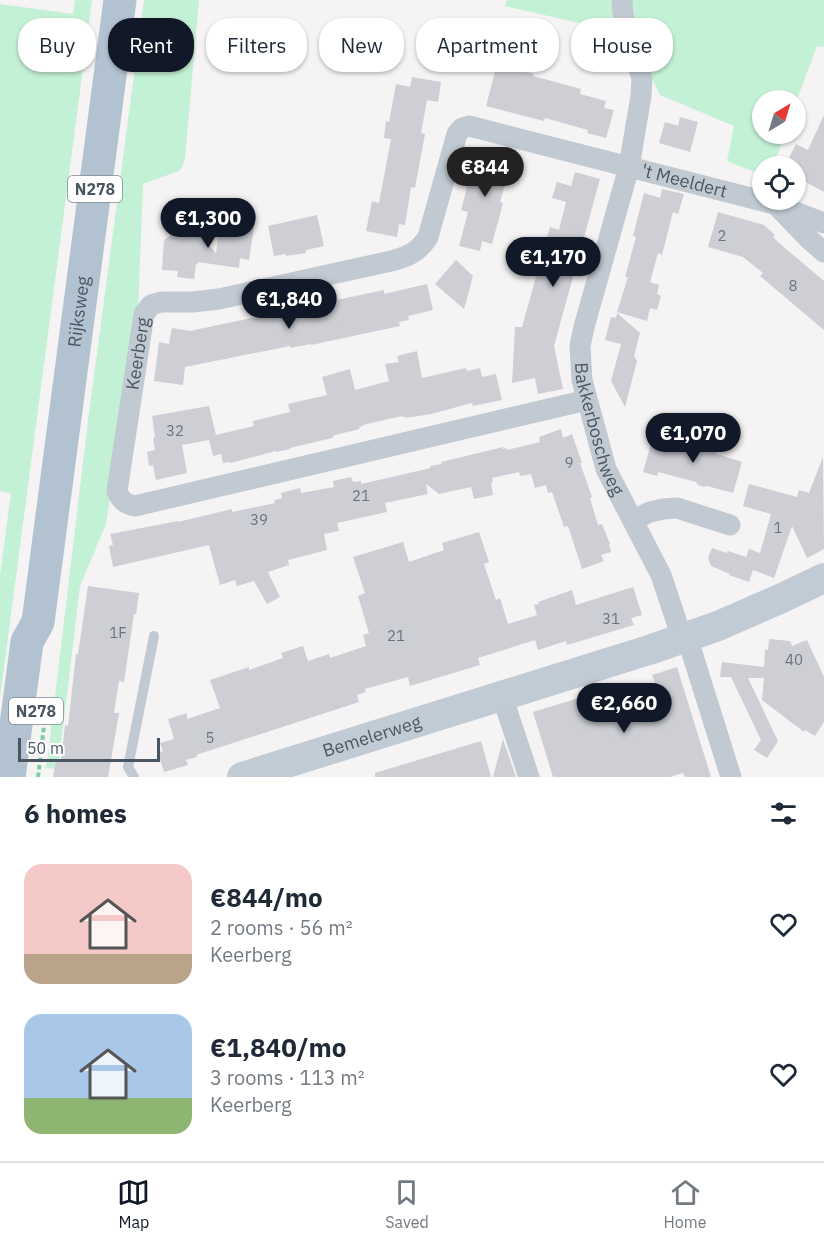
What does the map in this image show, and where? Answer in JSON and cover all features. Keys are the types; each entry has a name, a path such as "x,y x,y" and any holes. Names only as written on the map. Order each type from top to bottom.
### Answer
{"main road":[{"name":"Rijksweg","path":"9,777 27,642 38,622 120,0"},
{"name":"Rijksweg","path":"27,777 44,645 38,622"}],"street":[{"name":"Bakkerboschweg","path":"622,0 627,33 642,78 641,96 629,167 580,346 582,380 606,469 661,575 684,637"},
{"name":"Keerberg","path":"587,400 135,506 123,502 117,491 144,314 151,305 161,302 194,302 235,296 391,261 414,253 428,237 457,134 462,128 469,126 629,167"},
{"name":"'t Meeldert","path":"629,167 752,198"},
{"path":"780,210 824,252"},
{"name":"'t Meeldert","path":"790,210 824,223"},
{"path":"633,520 650,512 677,508 730,525"},
{"name":"Bemelerweg","path":"242,777 684,637 728,621 824,578"},
{"path":"684,637 731,777"},
{"path":"502,696 529,777"}],"lane":[{"path":"134,777 128,767 154,636"}],"green space":[{"path":"75,0 92,0 90,18 18,18 18,72 83,72 0,698 0,575 11,493 0,491 0,4 73,14"},
{"path":"144,0 199,0 194,56 194,18 142,18"},
{"path":"507,0 824,0 824,47 817,46 801,90 752,90 752,144 781,144 777,156 752,156 752,171 727,161 734,126 660,95 649,72 673,72 673,18 622,18 615,3 612,18 571,18 571,21 505,6"},
{"path":"134,72 193,72 185,158 182,167 179,171 143,184 138,312 106,524 80,586 58,769 45,768"}],"building":[{"path":"495,72 526,72 534,74 533,76 581,89 580,94 606,101 604,108 614,110 606,138 587,133 588,130 545,118 544,121 486,106"},
{"path":"412,77 441,82 438,102 427,100 421,133 425,134 415,188 411,187 405,225 399,224 397,237 366,231 372,201 379,203 391,139 384,138 386,121 389,122 396,84 410,87"},
{"path":"824,115 824,192 806,182 806,156 790,156 796,144 808,150"},
{"path":"680,117 698,122 690,152 659,143 665,122 678,126"},
{"path":"484,147 513,155 500,202 503,203 492,244 482,241 480,251 459,246 468,212 461,210 476,154 482,156"},
{"path":"575,172 600,179 554,346 563,389 538,394 535,378 512,383 515,327 522,327 550,227 559,230 566,202 552,198 557,182 571,186"},
{"path":"662,189 684,194 678,214 673,212 662,255 658,253 650,282 659,285 657,294 661,296 657,310 650,308 647,321 617,312 628,277 625,277 636,237 633,236 644,193 660,198"},
{"path":"718,212 764,225 775,235 773,237 779,243 824,281 824,330 760,276 763,273 743,257 708,247"},
{"path":"317,215 324,246 306,250 306,253 274,256 268,226"},
{"path":"240,218 255,220 249,260 240,258 239,268 198,262 194,279 177,277 178,271 162,270 164,240 178,229 197,231 216,253 220,223 239,226"},
{"path":"456,260 473,276 464,309 435,284"},
{"path":"427,284 433,310 408,316 409,320 399,322 400,326 311,345 290,348 290,346 185,367 183,385 154,381 159,342 169,344 172,328 190,331 384,290 384,294"},
{"path":"617,313 640,333 634,356 637,361 625,407 611,381 621,344 605,340 611,317 616,318"},
{"path":"417,351 422,378 466,368 467,371 480,368 482,377 496,374 502,400 473,406 472,403 431,414 406,418 402,416 380,421 363,425 359,427 360,429 335,435 332,438 231,463 223,463 221,454 213,456 209,440 182,445 187,473 156,480 153,465 149,466 147,452 155,450 152,416 209,406 216,435 254,426 253,421 290,412 288,404 327,395 322,377 350,369 355,390 389,381 385,364 399,362 397,356"},
{"path":"561,429 563,438 572,434 592,497 590,498 598,525 602,524 610,544 611,552 601,555 604,561 582,569 568,526 564,527 552,492 548,493 546,485 535,488 531,474 520,476 519,472 492,478 493,495 474,499 471,487 439,494 426,484 428,494 385,503 387,512 337,523 339,531 324,534 327,550 288,560 289,565 268,572 280,597 267,604 254,581 237,586 235,580 220,585 209,545 113,567 109,546 113,545 110,534 178,522 232,509 232,512 275,503 274,500 282,498 281,493 300,488 301,493 334,487 333,481 351,477 353,482 361,481 361,484 431,468 430,466 442,464 441,462 503,447 507,450 540,442 539,437"},
{"path":"673,435 695,441 694,444 742,462 733,493 704,487 696,482 658,472 657,476 643,472 651,444 663,448 665,442 671,444"},
{"path":"823,457 824,549 807,558 792,526 774,578 753,570 749,582 711,566 708,558 712,548 746,557 749,549 760,553 771,514 743,506 749,484 797,497 799,490 809,493"},
{"path":"479,532 489,562 484,564 496,600 500,598 508,624 537,615 534,605 539,604 538,602 572,590 576,605 633,587 642,615 631,618 634,625 567,645 566,641 538,650 535,640 478,658 480,665 410,686 408,677 365,689 366,692 357,695 359,702 196,755 197,757 186,760 188,765 164,772 158,753 163,751 160,743 174,739 168,719 187,713 187,719 220,708 210,680 283,658 281,653 303,646 308,661 329,654 330,658 366,646 363,635 369,633 358,596 365,593 353,557 403,542 409,562 444,550 442,543"},
{"path":"88,586 139,593 124,682 119,681 114,713 119,713 108,777 53,777 56,760 61,761 65,725 68,726 76,654 78,654"},
{"path":"769,639 790,641 792,646 807,640 824,677 824,722 815,736 805,730 804,732 762,700 764,678 748,678 778,741 767,758 754,750 761,740 731,677 720,677 722,662 764,667 765,650 768,650"},
{"path":"677,667 711,777 685,777 683,773 670,777 553,777 533,712 622,685 627,702 659,692 652,675"},
{"path":"503,739 516,777 493,777"},
{"path":"481,741 491,777 375,777 375,773"}]}
